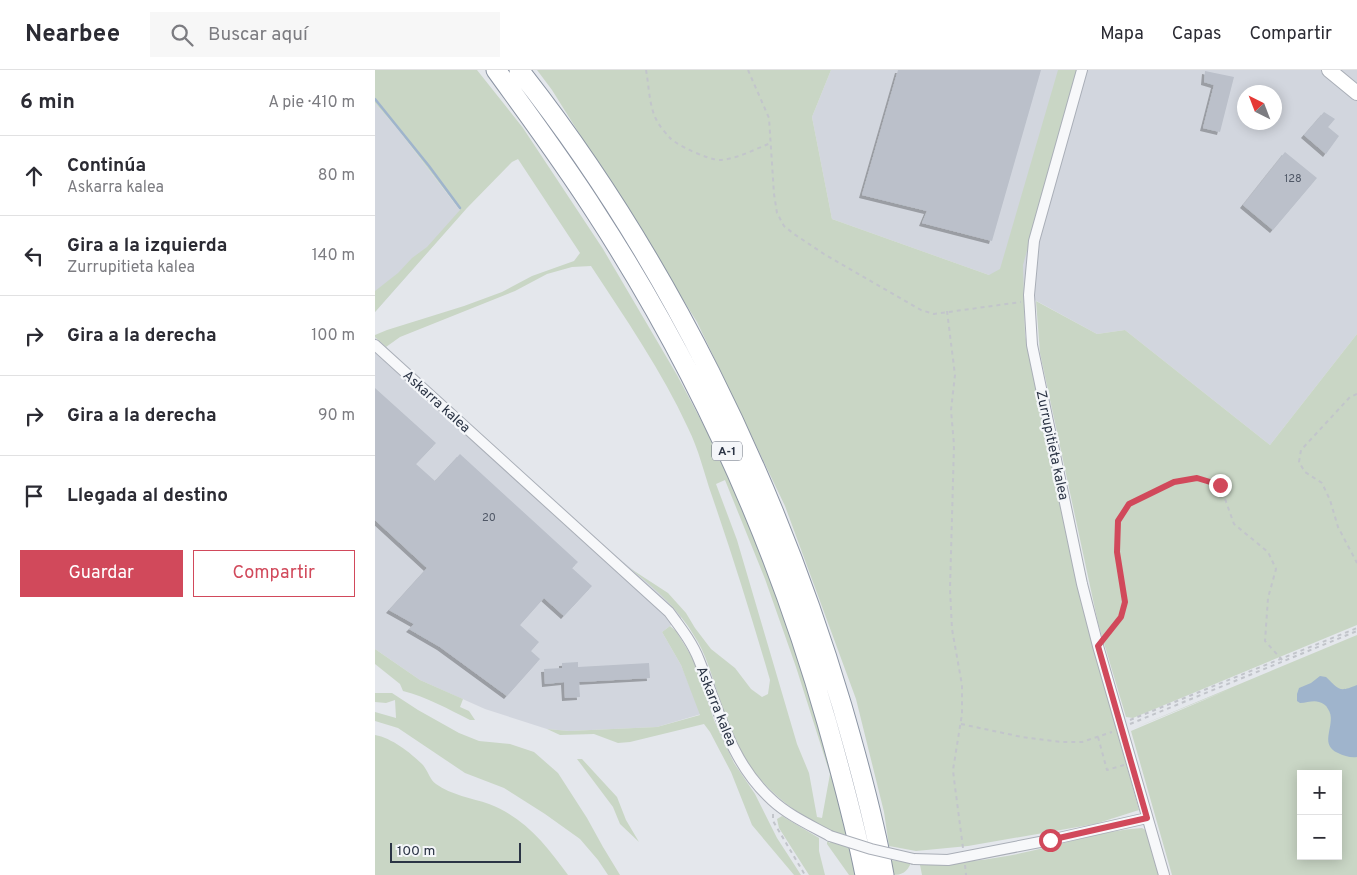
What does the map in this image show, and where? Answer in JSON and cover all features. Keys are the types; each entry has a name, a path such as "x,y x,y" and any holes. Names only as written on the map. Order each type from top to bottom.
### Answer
{"highway":[{"name":"A-1","path":"495,70 561,160 622,254 689,373 724,446 752,509 778,575 811,667 839,764 865,875"},
{"name":"A-1","path":"520,71 609,197 641,249 707,368 741,438 797,572 828,660 858,761 884,875"}],"street":[{"name":"Zurrupitieta kalea","path":"1082,70 1035,241 1030,302 1032,345 1082,584 1098,646 1125,725 1131,764 1164,875"},
{"path":"1329,70 1357,93"},
{"name":"Askarra kalea","path":"375,345 669,612 699,658 719,718 739,761 772,800 801,820 830,836 871,849 914,859 948,860 1147,818"}],"path":[{"path":"646,70 657,120 672,139 691,150 720,160 739,156 771,143"},
{"path":"748,70 769,118 774,194 777,213 784,226 824,254 921,310 934,314 1017,302 1030,302"},
{"path":"947,311 955,375 951,410 954,445 950,589 953,629 961,686 962,714 953,780 966,875"},
{"path":"1357,394 1350,397 1301,450 1299,462 1305,472 1322,483 1330,500 1338,527 1357,563"},
{"path":"1098,646 1121,617 1125,602 1117,552 1118,521 1129,504 1174,482 1197,478 1220,485 1234,524 1268,552 1277,569 1268,598 1265,641 1284,662"},
{"path":"961,724 1022,737 1062,742 1082,742 1357,629"},
{"path":"1125,725 1284,662 1357,629"},
{"path":"1098,737 1107,770 1131,764"},
{"path":"772,800 773,821 805,875"}],"shaded area":[{"path":"831,70 1357,70 1357,334 1270,445 1125,330 1097,334 989,275 832,219 812,117"},
{"path":"375,103 397,128 462,213 375,312"},
{"path":"375,337 603,545 663,595 682,617 662,632 681,665 701,714 657,727 569,731 547,729 485,709 420,680 375,649"}],"green space":[{"path":"375,70 477,70 523,128 603,249 677,375 712,441 745,512 783,611 835,780 857,875 849,875 827,844 827,841 830,843 834,832 804,816 776,796 753,770 734,737 705,657 691,630 667,601 628,567 668,593 686,613 711,649 735,668 751,689 762,697 768,694 770,680 735,565 692,436 655,365 591,266 572,267 547,274 515,291 400,337 386,347 375,337 375,335 387,330 502,292 532,276 574,261 580,253 518,159 512,162 467,208 375,312 375,291 427,247 460,210 397,128 375,103","holes":["725,480 765,579 796,667 830,774 822,818 817,817 809,773 797,744 737,540 716,484"]},
{"path":"537,70 831,70 812,117 832,219 989,275 1000,269 1058,70 1077,70 1023,265 1025,335 1088,628 1139,810 1095,824 968,846 916,851 889,846 884,812 856,699 785,506 697,322 552,90"},
{"path":"1036,301 1097,334 1125,330 1270,445 1357,334 1357,625 1133,718 1126,717 1098,623 1040,353"},
{"path":"670,626 676,631 695,662 714,720 734,763 755,794 777,838 801,875 794,875 752,825 731,772 704,724 630,742 618,743 594,734 560,735 547,729 569,731 657,727 700,715 681,665 662,632"},
{"path":"1357,635 1357,875 1172,875 1131,731 1230,689 1132,729"},
{"path":"375,649 420,680 463,699 460,707 469,711 475,720 470,720 429,700 403,691 400,684 375,664"},
{"path":"375,693 392,693 459,733 479,741 510,744 534,752 558,773 620,875 608,875 580,839 504,788 465,773 398,728 375,721 375,712 396,718 395,700 386,703 375,702"},
{"path":"375,735 388,739 407,751 423,765 434,782 442,788 489,804 513,817 543,843 568,875 375,875"},
{"path":"577,759 582,759 617,797 626,820 639,842 620,824 613,807"},
{"path":"782,816 819,838 819,851 825,875 809,875 779,828 777,819"},
{"path":"1142,828 1149,832 1161,875 922,875 920,865 1007,856 1092,836"},
{"path":"890,860 911,863 904,872 893,875"}],"water":[{"path":"1320,676 1326,677 1342,689 1357,685 1357,757 1340,754 1332,749 1328,739 1331,721 1325,705 1317,701 1300,703 1297,701 1299,688 1311,683"}],"building":[{"path":"898,70 1041,70 992,241 922,223 927,211 862,195"},
{"path":"1205,71 1234,77 1220,132 1203,128 1214,85 1204,82"},
{"path":"1324,112 1335,119 1328,127 1339,136 1326,154 1304,135"},
{"path":"1285,152 1317,178 1273,230 1243,205"},
{"path":"375,388 436,443 416,464 435,481 460,454 578,562 572,568 592,586 564,616 544,598 520,625 539,642 531,651 540,659 507,696 440,647 409,629 414,624 389,610 427,568 375,520"},
{"path":"578,662 578,667 649,663 650,678 579,682 580,697 565,698 564,682 545,684 544,669 562,668 562,663"}],"waterway":[{"path":"375,99 460,208"}],"route":[{"path":"1050,840 1147,818 1098,646 1121,617 1125,602 1117,552 1118,521 1129,504 1174,482 1197,478 1220,485"}]}
